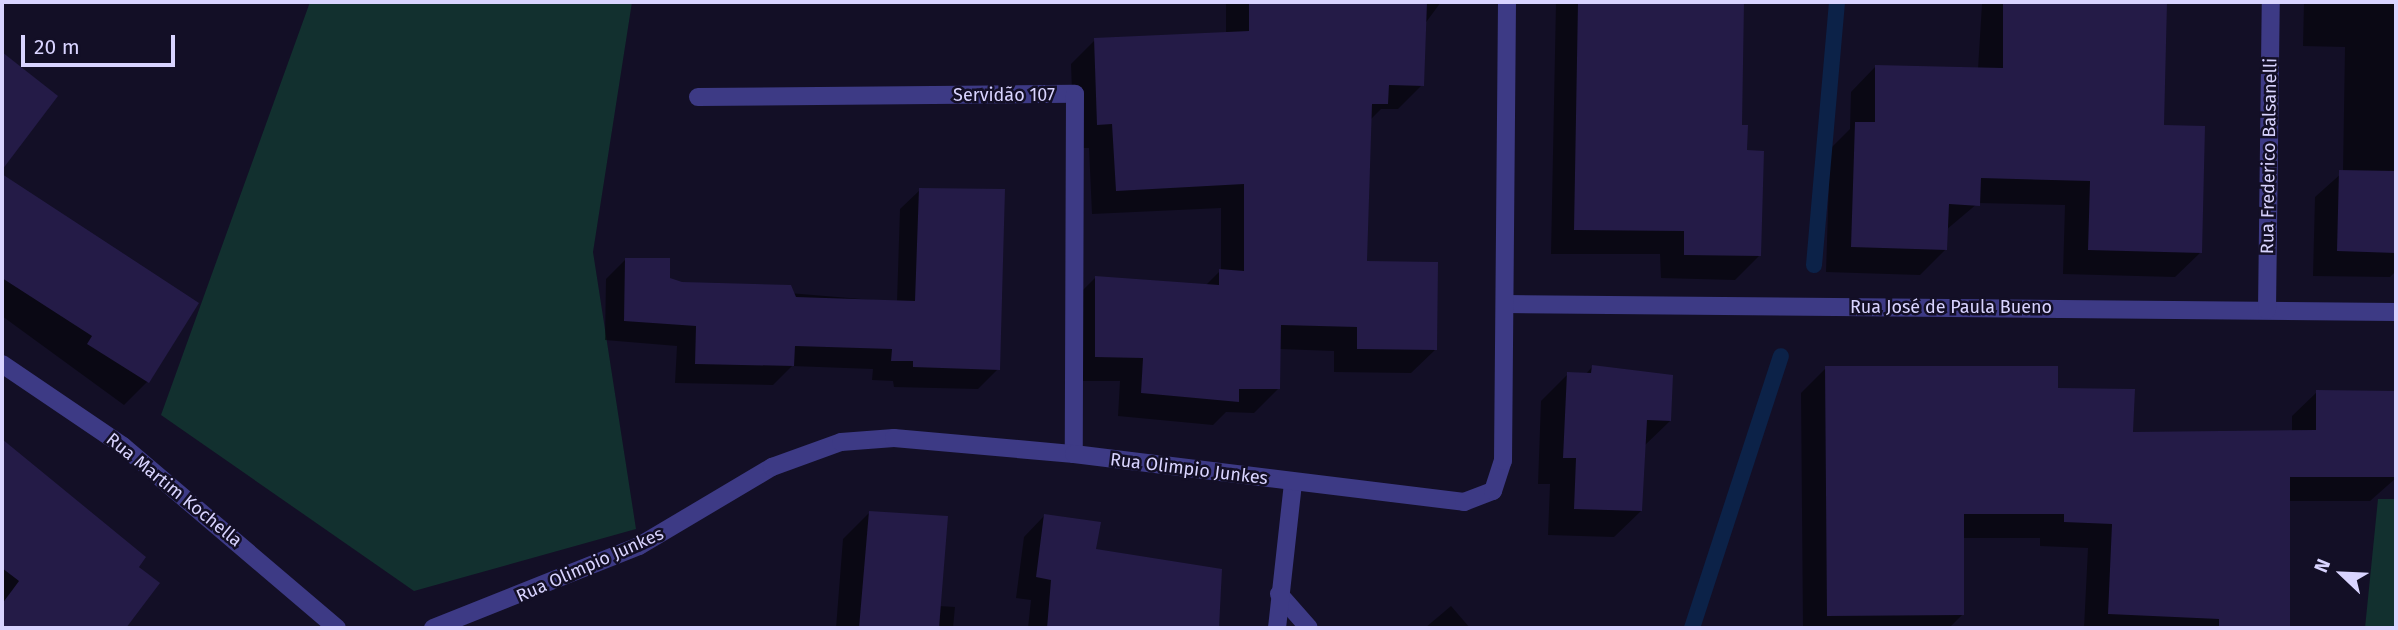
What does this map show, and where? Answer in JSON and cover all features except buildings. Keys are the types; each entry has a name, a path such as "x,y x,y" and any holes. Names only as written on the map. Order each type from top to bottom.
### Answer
{"street":[{"name":"Rua Olimpio Junkes","path":"433,628 639,547 772,467 841,442 894,438 1074,454 1464,502 1493,491 1503,461 1507,2"},
{"name":"Rua Frederico Balsanelli","path":"2267,310 2271,2"},
{"name":"Servidão 107","path":"698,97 1075,94 1074,454"},
{"name":"Rua José de Paula Bueno","path":"1506,304 2396,312"},
{"name":"Rua Martim Kochella","path":"2,364 124,446 337,628"},
{"path":"1277,628 1293,482"},
{"path":"1279,594 1309,628"}],"green space":[{"path":"310,2 632,2 593,252 636,529 414,591 161,415"},
{"path":"2378,499 2396,499 2396,628 2365,628"}],"waterway":[{"path":"1814,265 1837,2"},
{"path":"1692,628 1781,356"}]}
